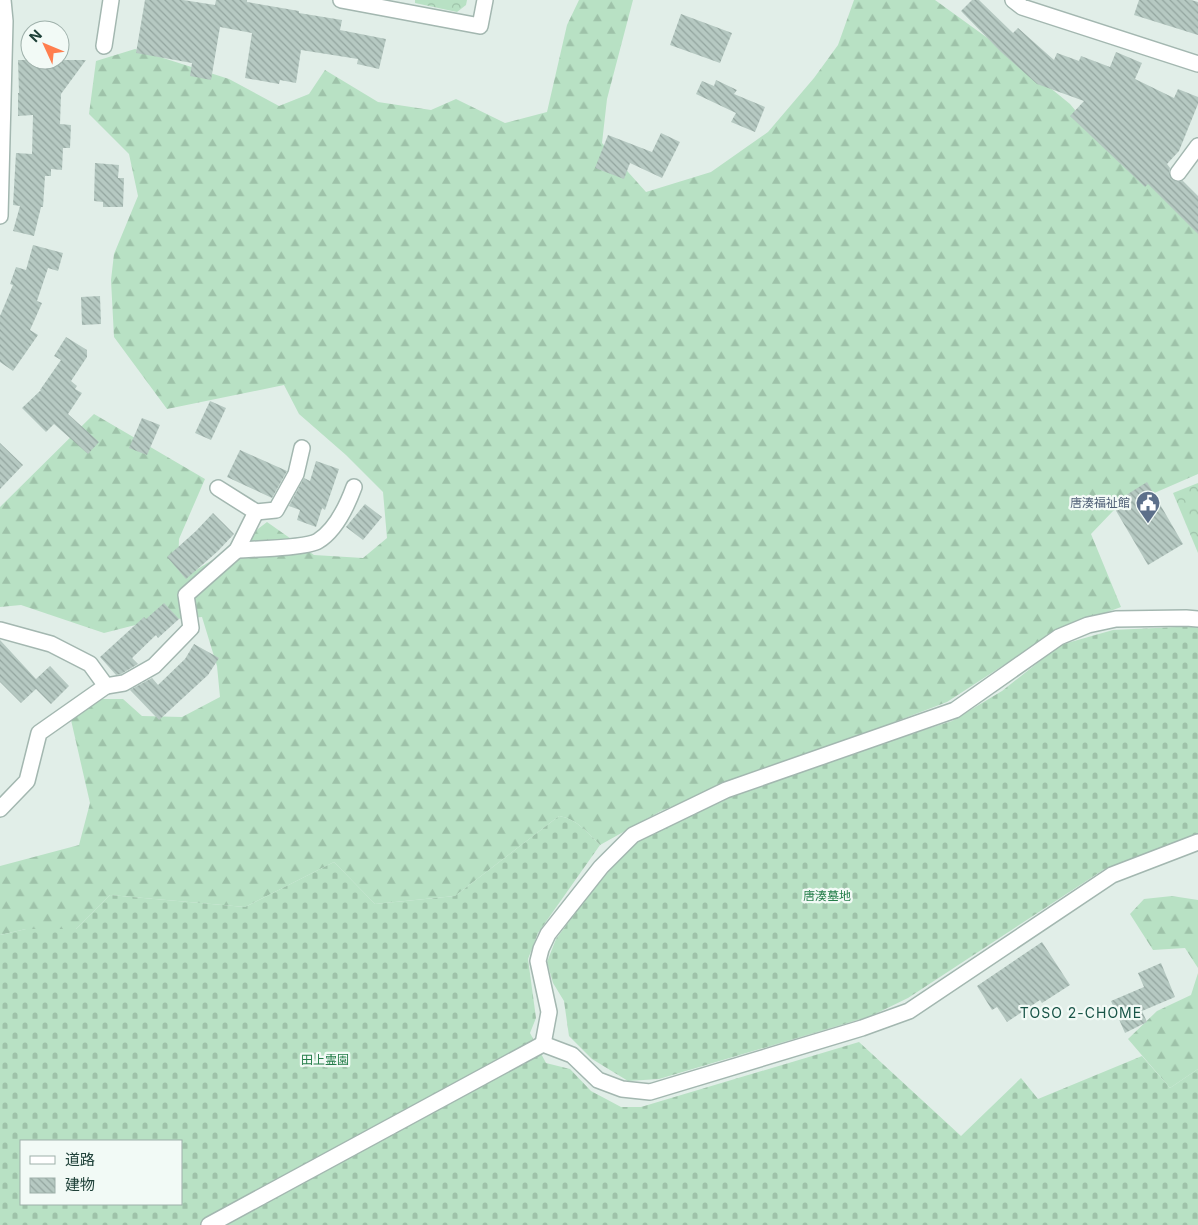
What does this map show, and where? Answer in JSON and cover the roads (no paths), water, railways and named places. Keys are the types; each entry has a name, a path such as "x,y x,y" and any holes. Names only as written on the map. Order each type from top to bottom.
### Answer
{"street":[{"path":"0,216 5,22 3,0"},
{"path":"104,46 111,0"},
{"path":"341,0 480,26 485,0"},
{"path":"1013,0 1022,7 1198,64"},
{"path":"1178,173 1198,146"},
{"path":"218,488 256,512 276,510 296,474 302,448"},
{"path":"237,550 291,547 317,542 334,526 347,505 354,487"},
{"path":"0,810 27,781 39,733 106,686 124,683 154,666 191,628 186,595 237,550 256,512"},
{"path":"543,1044 549,1012 538,961 541,949 548,934 600,867 633,835 726,790 955,710 1059,637 1088,625 1116,619 1192,618"},
{"path":"0,630 50,644 90,664 106,686"},
{"path":"209,1225 543,1044 572,1055 598,1080 622,1089 650,1092 862,1028 909,1011 1112,875 1198,842"}],"place":[{"name":"唐湊福祉館","path":"1148,524"}],"district":[{"name":"TOSO 2-CHOME","path":"1081,1013"}],"park label":[{"name":"唐湊墓地","path":"827,896"},
{"name":"田上霊園","path":"325,1060"}]}
